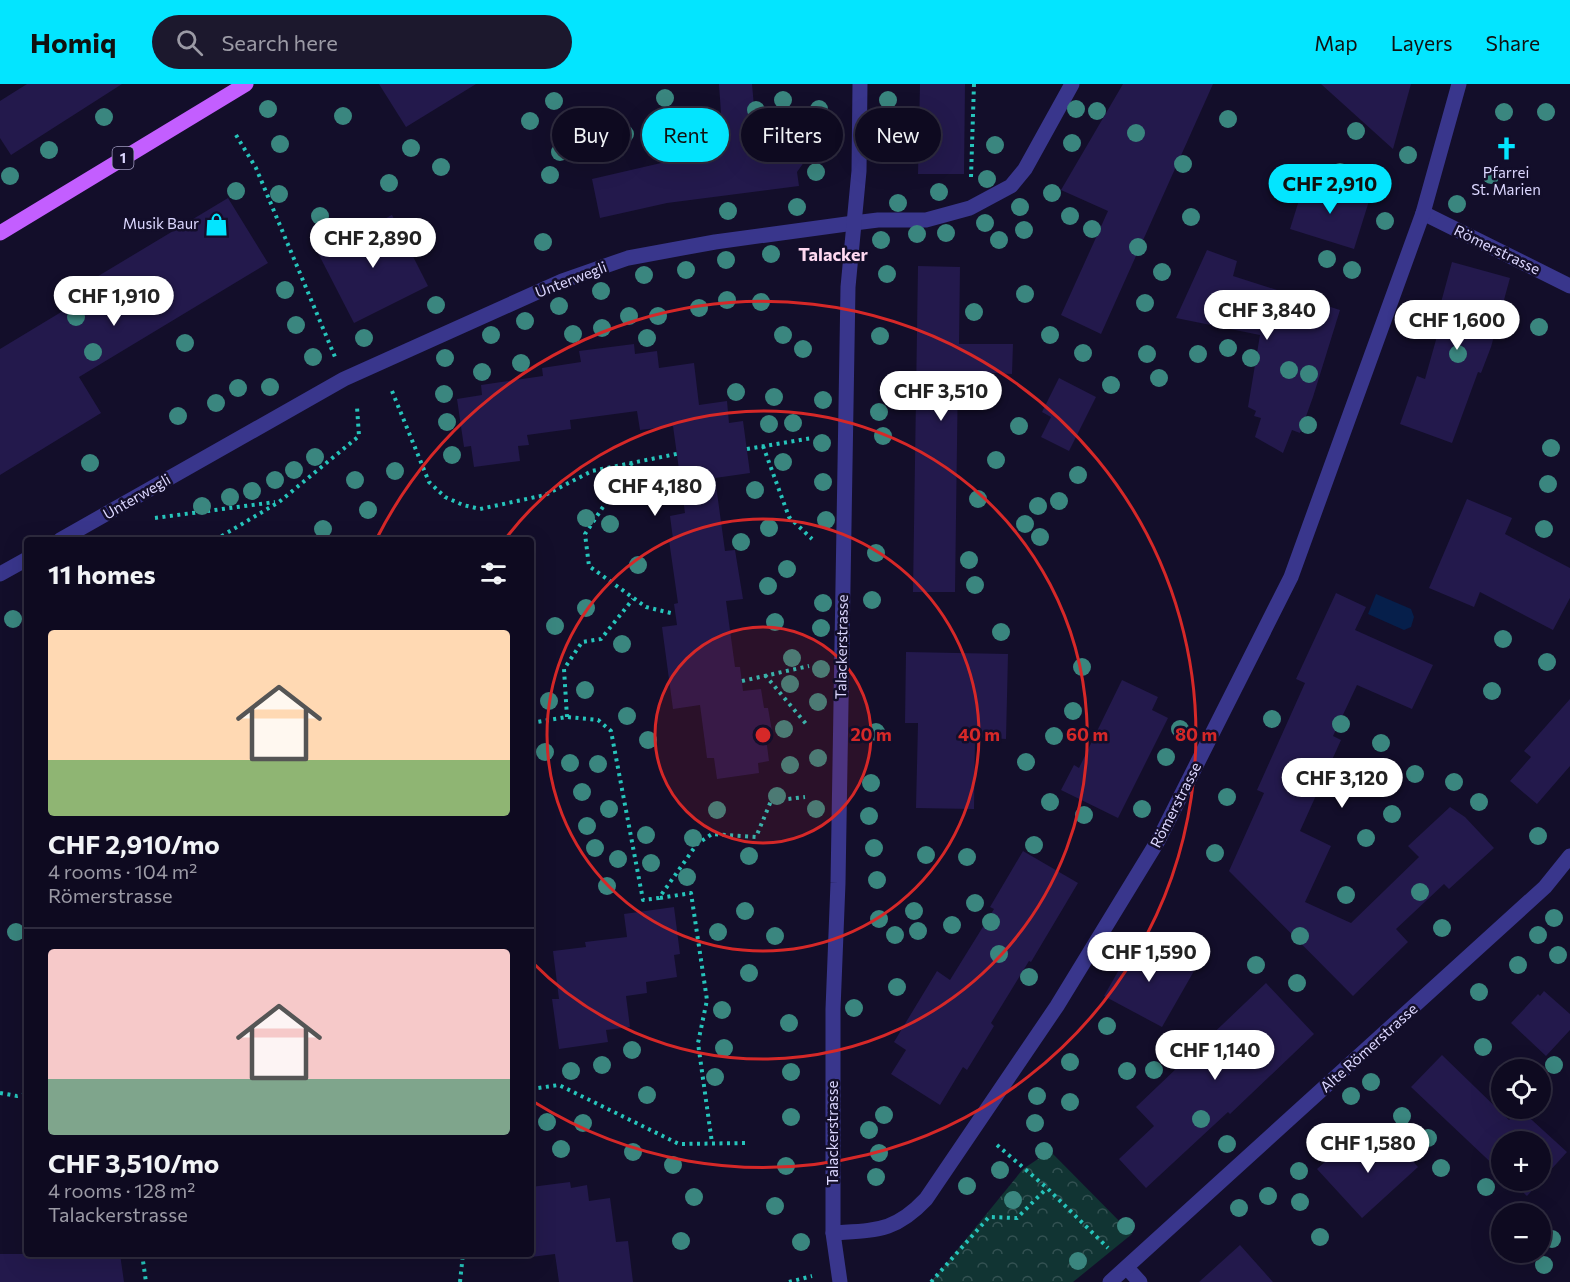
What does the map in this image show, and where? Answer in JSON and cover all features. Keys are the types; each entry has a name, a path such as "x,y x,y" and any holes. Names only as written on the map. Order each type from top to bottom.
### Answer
{"main road":[{"name":"1","path":"0,232 246,84"}],"street":[{"name":"Talackerstrasse","path":"840,1282 833,1233 833,1009 838,883 848,287 859,171 860,84"},
{"name":"Unterwegli","path":"65,537 344,379 562,281 628,258 715,242 878,220 926,220 970,208 1011,186 1025,169 1072,84"},
{"name":"Römerstrasse","path":"833,1233 879,1229 892,1225 904,1220 926,1199 1057,1006 1159,839 1291,577 1423,213 1459,84"},
{"name":"Römerstrasse","path":"1423,213 1570,286"},
{"path":"0,574 24,561"},
{"name":"Alte Römerstrasse","path":"1110,1282 1545,887 1570,856"},
{"path":"1127,1268 1140,1282"}],"path":[{"path":"970,208 974,84"},
{"path":"236,135 256,168 336,360"},
{"path":"392,391 429,482 445,497 480,509 545,495 592,471 681,453"},
{"path":"220,537 279,502 358,436 357,407"},
{"path":"747,449 812,438"},
{"path":"763,446 789,516 812,539"},
{"path":"632,463 585,534 589,566 646,607 675,614"},
{"path":"149,519 279,502"},
{"path":"567,717 564,669 582,642 601,639 633,599"},
{"path":"742,681 808,666"},
{"path":"765,675 807,724"},
{"path":"534,722 567,717 598,720 611,731 643,900 691,893 707,1000 698,1043 712,1143"},
{"path":"659,898 697,844 712,834 756,837 771,801 805,797"},
{"path":"534,1089 559,1085 680,1144 748,1143"},
{"path":"0,1093 17,1096 24,1095"},
{"path":"997,1145 1047,1188 1127,1268"},
{"path":"931,1282 989,1217 1017,1218 1047,1188"},
{"path":"142,1257 146,1282"},
{"path":"460,1282 463,1257"},
{"path":"789,1282 812,1276"}],"green space":[{"path":"1050,1151 1132,1234 1073,1282 931,1282 1023,1169"}],"water":[{"path":"1376,594 1411,609 1414,617 1411,627 1404,630 1368,614"}],"building":[{"path":"27,84 122,84 11,155 0,138 0,101"},
{"path":"379,84 476,84 406,127"},
{"path":"719,84 752,84 754,108 741,108 741,162 804,162 797,172 799,186 667,203 600,218 592,179 665,162 729,162 729,108 721,108"},
{"path":"920,84 965,84 964,174 918,174 918,162 941,162 941,108 919,108"},
{"path":"1123,84 1213,84 1101,334 1061,315 1108,211 1061,190"},
{"path":"1321,84 1411,84 1393,149"},
{"path":"1305,181 1369,201 1354,249 1290,229"},
{"path":"228,198 268,263 79,377 101,413 0,475 0,349 91,294 85,284"},
{"path":"392,215 428,286 354,323 318,253"},
{"path":"1207,250 1237,261 1233,276 1340,310 1300,433 1292,430 1283,453 1255,437 1261,418 1254,416 1256,411 1248,407 1260,335 1176,318"},
{"path":"1452,262 1510,278 1491,347 1481,373 1478,372 1452,443 1400,424 1417,376 1425,379 1441,322 1436,321"},
{"path":"918,266 960,267 959,344 1013,344 1012,374 958,371 955,592 913,592"},
{"path":"634,344 635,354 657,351 659,368 694,363 699,405 727,401 729,423 743,421 750,473 715,478 725,551 735,550 743,599 726,601 735,667 740,667 743,691 761,689 764,708 768,708 773,737 766,738 769,761 758,763 759,773 717,779 714,758 707,758 700,705 673,709 662,627 677,625 674,604 678,603 669,540 673,539 670,516 685,513 673,426 640,430 637,411 570,420 571,429 527,435 529,445 518,446 520,461 474,467 471,446 464,447 457,399 482,395 481,385 543,376 542,368 581,362 579,351"},
{"path":"1059,378 1096,397 1069,451 1041,437 1051,417 1042,412"},
{"path":"1467,499 1512,518 1505,534 1570,568 1570,598 1553,630 1480,592 1474,607 1429,588"},
{"path":"1336,593 1366,607 1355,630 1433,665 1412,709 1357,685 1333,736 1341,740 1300,831 1331,846 1305,902 1351,923 1419,857 1408,846 1450,807 1465,817 1494,848 1449,889 1444,884 1396,929 1408,942 1353,996 1229,871 1264,793 1257,790 1305,683 1296,679"},
{"path":"906,652 1008,654 1006,739 975,737 974,809 916,808 918,723 905,723"},
{"path":"1122,680 1158,697 1152,710 1168,718 1118,818 1061,790 1074,765 1079,768"},
{"path":"1570,699 1570,766 1537,804 1510,781 1531,757 1524,751"},
{"path":"1023,851 1078,883 991,1023 994,1026 967,1070 963,1067 940,1105 891,1074 906,1050 894,1042 937,971 950,980 994,909 990,907"},
{"path":"674,907 680,954 674,955 677,977 646,982 647,993 626,996 630,1027 606,1030 608,1042 559,1049 552,999 559,999 553,951 586,947 585,942 627,937 624,914"},
{"path":"1136,940 1194,971 1162,1027 1104,996"},
{"path":"1266,983 1314,1034 1230,1114 1228,1112 1146,1188 1119,1159 1154,1126 1136,1107"},
{"path":"1544,991 1570,1014 1570,1030 1546,1056 1511,1023 1538,994 1540,996"},
{"path":"1442,1055 1491,1103 1491,1119 1531,1119 1544,1131 1491,1131 1491,1163 1411,1087"},
{"path":"1388,1133 1418,1167 1362,1218 1317,1169 1344,1145 1358,1160"},
{"path":"1551,1137 1567,1152 1551,1170"},
{"path":"570,1182 571,1188 587,1185 589,1201 610,1198 616,1242 628,1241 633,1282 559,1282 555,1254 534,1257 534,1187"},
{"path":"1522,1191 1532,1191 1527,1196"},
{"path":"1240,1245 1273,1282 1199,1282"},
{"path":"0,1254 24,1254 24,1257 120,1257 124,1282 0,1282"}],"place":[{"name":"Pfarrei St. Marien","path":"1506,149"},
{"name":"Musik Baur","path":"217,224"}],"district":[{"name":"Talacker","path":"833,255"}]}
